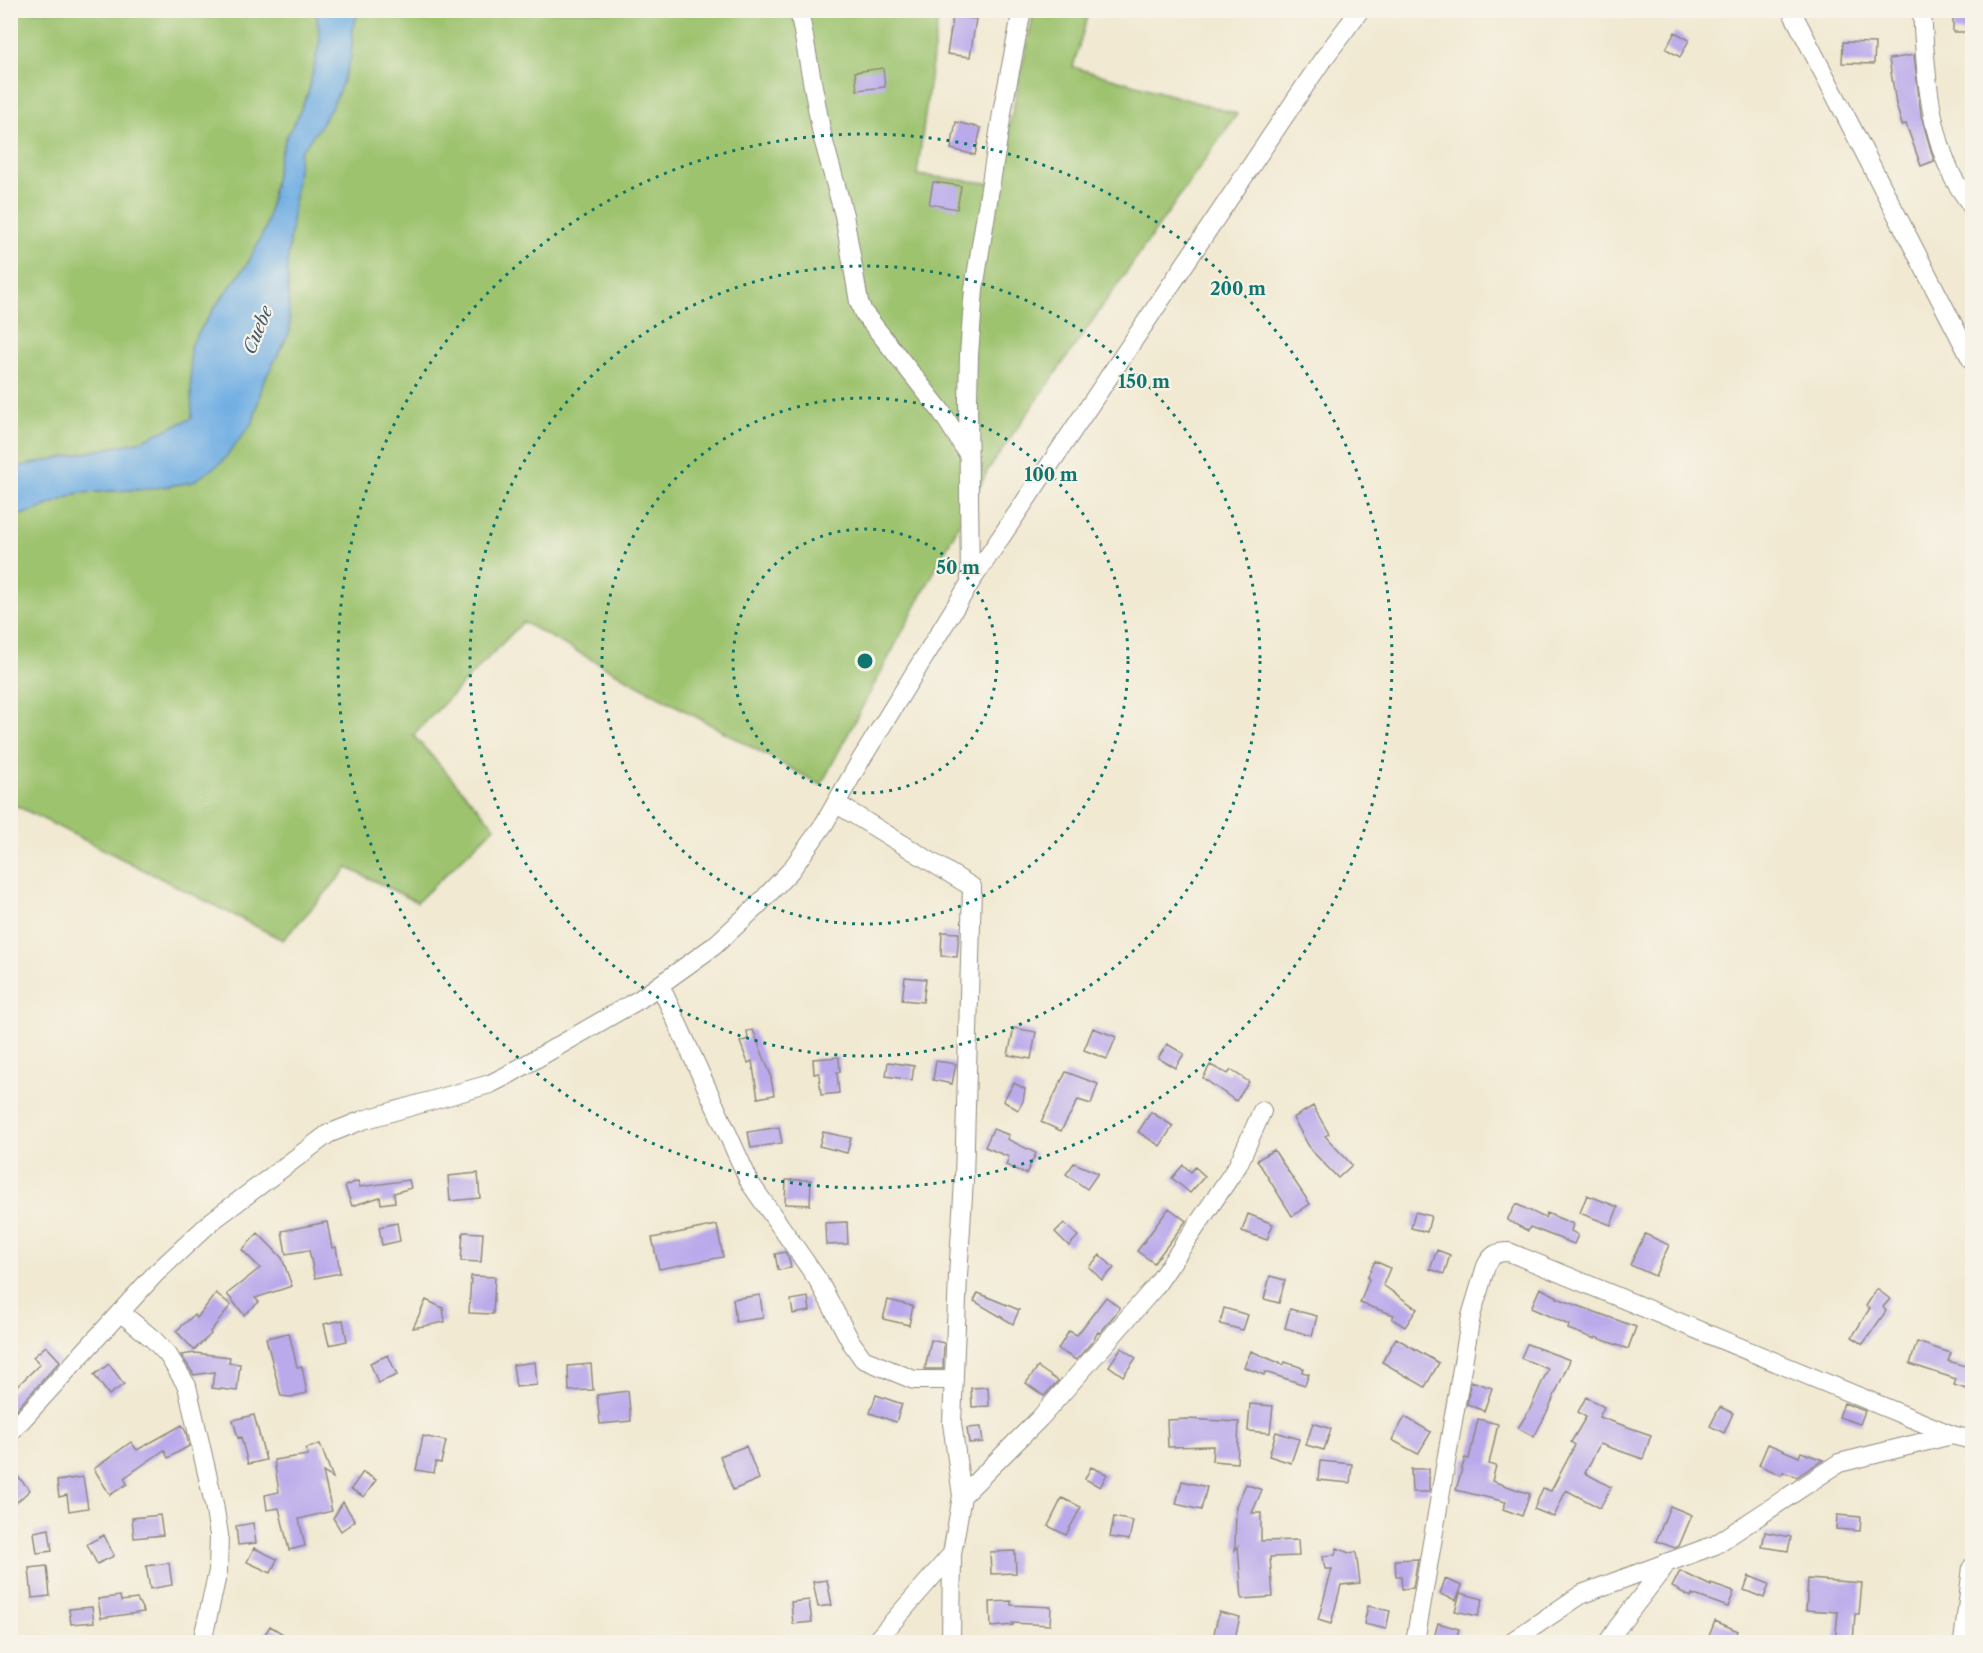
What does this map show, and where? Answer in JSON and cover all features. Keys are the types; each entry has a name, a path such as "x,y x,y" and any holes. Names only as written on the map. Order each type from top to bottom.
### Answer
{"street":[{"path":"799,10 822,135 844,215 859,302 863,312 940,411 968,454"},
{"path":"970,583 969,355 974,290 1003,107 1022,10"},
{"path":"10,1433 154,1274 212,1221 328,1134 363,1120 490,1084 640,999 714,946 755,908 791,870 837,804 859,763 970,583 1321,62 1360,10"},
{"path":"1791,10 1972,361"},
{"path":"1922,10 1925,70 1937,134 1950,173 1972,207"},
{"path":"837,804 972,887 964,1180 958,1264 952,1423 962,1496 952,1554 951,1642"},
{"path":"660,985 750,1183 818,1280 851,1342 863,1359 914,1380 954,1380"},
{"path":"962,1496 1041,1418 1155,1287 1238,1165 1262,1111"},
{"path":"1415,1642 1471,1316 1486,1266 1497,1252 1509,1252 1952,1435 1972,1440"},
{"path":"120,1312 153,1339 168,1355 187,1386 219,1535 218,1571 202,1642"},
{"path":"1511,1642 1582,1594 1715,1545 1839,1463 1952,1435"},
{"path":"875,1642 952,1554"},
{"path":"1608,1642 1669,1561"},
{"path":"1963,1642 1972,1567"}],"green space":[{"path":"11,11 316,11 320,40 308,93 287,135 279,159 266,227 248,263 215,307 190,346 192,419 138,442 11,468"},
{"path":"358,11 939,11 917,175 997,184 1034,11 1089,11 1073,67 1237,114 988,470 821,785 523,622 413,735 495,827 417,902 348,868 283,940 11,804 11,517 31,512 79,493 149,489 193,482 253,422 263,383 290,331 287,265 300,151 318,129 333,105 341,86 351,57 353,29"}],"water":[{"name":"Cuebe","path":"316,11 358,11 353,29 351,57 341,86 333,105 300,152 287,265 290,331 263,383 253,422 222,462 193,482 149,489 79,493 31,512 11,517 11,468 138,442 192,418 190,346 215,307 248,263 266,227 279,159 287,135 308,93 320,40"}],"building":[{"path":"1953,10 1972,10 1972,32 1953,32"},
{"path":"953,16 976,19 970,57 947,54"},
{"path":"1675,32 1689,40 1680,57 1666,49"},
{"path":"1843,42 1875,43 1874,64 1842,63"},
{"path":"1914,55 1921,115 1934,161 1921,166 1906,124 1902,125 1896,104 1889,59"},
{"path":"883,68 885,87 857,90 855,72"},
{"path":"956,122 981,128 975,155 951,149"},
{"path":"933,182 961,186 957,209 929,204"},
{"path":"942,932 959,933 957,957 941,956"},
{"path":"905,977 926,979 923,1002 902,1000"},
{"path":"1014,1028 1036,1032 1031,1059 1008,1055"},
{"path":"1093,1028 1116,1037 1107,1059 1084,1050"},
{"path":"753,1030 770,1073 774,1095 758,1098 752,1061 748,1063 740,1042 748,1039 747,1031"},
{"path":"1167,1044 1184,1054 1175,1068 1158,1058"},
{"path":"839,1057 840,1072 837,1072 839,1093 821,1095 819,1073 814,1074 813,1059"},
{"path":"936,1061 956,1064 952,1084 933,1080"},
{"path":"888,1062 914,1066 912,1080 886,1076"},
{"path":"1210,1065 1228,1074 1231,1070 1249,1082 1236,1101 1203,1078"},
{"path":"1066,1072 1098,1084 1091,1104 1078,1100 1061,1131 1041,1122"},
{"path":"1014,1083 1025,1089 1023,1101 1018,1110 1003,1101"},
{"path":"1313,1106 1329,1134 1325,1136 1352,1165 1338,1178 1311,1150 1293,1118"},
{"path":"1151,1112 1173,1126 1160,1146 1138,1132"},
{"path":"779,1127 782,1143 751,1148 748,1132"},
{"path":"993,1129 1009,1135 1007,1139 1036,1153 1026,1174 1006,1165 1009,1157 985,1147"},
{"path":"823,1132 851,1138 847,1153 819,1146"},
{"path":"1274,1150 1310,1204 1292,1216 1257,1160"},
{"path":"1074,1163 1098,1173 1087,1189 1066,1174"},
{"path":"1183,1165 1191,1172 1195,1167 1205,1176 1190,1193 1172,1178"},
{"path":"478,1173 480,1198 450,1201 448,1176"},
{"path":"409,1180 411,1188 394,1193 395,1202 381,1204 380,1197 352,1206 345,1186 358,1181 360,1187"},
{"path":"786,1180 811,1180 810,1205 785,1204"},
{"path":"1587,1195 1618,1207 1611,1225 1580,1213"},
{"path":"1516,1204 1545,1218 1547,1213 1573,1224 1571,1231 1578,1235 1574,1244 1530,1227 1528,1231 1507,1220"},
{"path":"1169,1208 1186,1221 1154,1263 1137,1251"},
{"path":"1415,1212 1431,1216 1427,1232 1411,1228"},
{"path":"1248,1214 1273,1224 1267,1240 1242,1231"},
{"path":"327,1222 332,1248 336,1247 340,1273 315,1278 309,1250 286,1254 282,1231"},
{"path":"847,1222 848,1244 826,1245 825,1223"},
{"path":"397,1223 400,1241 382,1245 379,1227"},
{"path":"1064,1223 1078,1236 1069,1246 1055,1232"},
{"path":"717,1225 723,1257 659,1269 652,1238"},
{"path":"463,1232 483,1233 481,1262 461,1261"},
{"path":"258,1233 282,1258 292,1286 255,1298 259,1302 244,1315 227,1294 260,1268 242,1250"},
{"path":"1645,1234 1669,1245 1655,1276 1630,1265"},
{"path":"1437,1250 1450,1255 1444,1274 1430,1269"},
{"path":"785,1252 791,1268 778,1270 775,1254"},
{"path":"1100,1255 1114,1268 1102,1280 1089,1267"},
{"path":"1375,1261 1390,1268 1383,1285 1417,1309 1405,1327 1392,1319 1394,1315 1360,1303 1369,1279 1367,1278"},
{"path":"471,1276 495,1277 493,1314 469,1313"},
{"path":"1270,1276 1285,1280 1279,1303 1264,1299"},
{"path":"1540,1288 1557,1298 1636,1327 1628,1349 1568,1329 1569,1325 1531,1308"},
{"path":"1877,1289 1890,1299 1883,1307 1886,1311 1863,1344 1852,1337 1870,1308 1866,1306"},
{"path":"216,1293 231,1305 210,1332 211,1334 194,1350 176,1331 194,1315 197,1318"},
{"path":"978,1293 1019,1310 1013,1324 974,1301"},
{"path":"760,1295 763,1318 736,1322 733,1299"},
{"path":"808,1297 810,1311 793,1314 791,1300"},
{"path":"1106,1297 1120,1308 1076,1360 1058,1349 1069,1331 1077,1335"},
{"path":"426,1300 443,1308 445,1322 413,1328"},
{"path":"888,1300 913,1306 909,1325 883,1319"},
{"path":"1224,1308 1248,1315 1243,1330 1220,1324"},
{"path":"1290,1309 1317,1316 1312,1336 1285,1328"},
{"path":"343,1320 347,1341 329,1345 324,1324"},
{"path":"289,1333 297,1367 302,1367 307,1393 291,1397 281,1396 266,1338"},
{"path":"1396,1338 1439,1363 1425,1387 1382,1362"},
{"path":"931,1340 944,1343 943,1369 925,1369"},
{"path":"1917,1342 1951,1353 1948,1361 1972,1368 1972,1391 1954,1385 1956,1379 1910,1364"},
{"path":"1527,1344 1570,1360 1534,1437 1518,1428 1530,1409 1548,1369 1521,1358"},
{"path":"46,1346 60,1361 15,1411 10,1406 10,1393 40,1364 33,1357"},
{"path":"1121,1348 1136,1358 1123,1376 1109,1366"},
{"path":"1251,1351 1284,1365 1285,1362 1303,1368 1302,1372 1309,1374 1305,1385 1265,1372 1264,1375 1244,1367"},
{"path":"195,1353 230,1357 229,1363 240,1364 237,1391 212,1388 214,1372 194,1375 181,1355"},
{"path":"388,1355 397,1375 378,1383 370,1363"},
{"path":"535,1362 537,1385 516,1387 513,1365"},
{"path":"109,1364 124,1384 109,1395 94,1375"},
{"path":"591,1364 593,1390 569,1391 568,1366"},
{"path":"1038,1367 1058,1381 1044,1396 1026,1383"},
{"path":"1471,1381 1492,1388 1484,1411 1467,1404"},
{"path":"988,1387 989,1406 972,1407 971,1388"},
{"path":"628,1391 631,1421 600,1424 597,1395"},
{"path":"876,1395 902,1404 896,1422 870,1413"},
{"path":"1586,1397 1604,1407 1599,1417 1651,1435 1643,1459 1600,1444 1585,1473 1611,1487 1600,1508 1566,1490 1554,1517 1534,1509 1543,1488 1551,1491 1575,1445 1571,1442 1586,1417 1578,1412"},
{"path":"1844,1403 1865,1411 1860,1424 1839,1417"},
{"path":"1250,1404 1273,1406 1270,1433 1248,1431"},
{"path":"1720,1407 1733,1413 1724,1433 1710,1426"},
{"path":"254,1415 266,1460 248,1464 241,1437 238,1438 233,1420"},
{"path":"1405,1417 1431,1432 1418,1454 1392,1440"},
{"path":"1478,1419 1498,1424 1489,1464 1496,1466 1492,1481 1530,1494 1522,1516 1503,1509 1506,1502 1456,1490 1465,1458 1469,1459"},
{"path":"1167,1420 1239,1422 1237,1463 1212,1461 1213,1446 1168,1447"},
{"path":"1313,1423 1331,1429 1324,1450 1306,1445"},
{"path":"182,1425 189,1446 168,1458 164,1450 124,1478 127,1484 110,1495 94,1469 131,1442 137,1450"},
{"path":"981,1427 983,1442 969,1443 967,1428"},
{"path":"1276,1432 1299,1439 1291,1463 1269,1456"},
{"path":"423,1436 446,1441 441,1463 436,1462 434,1473 416,1470"},
{"path":"320,1444 333,1478 323,1472 332,1511 299,1519 305,1546 289,1550 279,1508 267,1510 265,1495 279,1492 274,1460 308,1455 305,1449"},
{"path":"1768,1444 1799,1457 1801,1452 1823,1460 1797,1477 1783,1472 1781,1475 1759,1465"},
{"path":"746,1446 759,1479 733,1490 720,1456"},
{"path":"1320,1461 1352,1464 1350,1483 1318,1480"},
{"path":"1091,1467 1107,1474 1100,1487 1085,1479"},
{"path":"10,1468 30,1490 17,1502 10,1495"},
{"path":"1411,1469 1429,1469 1429,1492 1412,1492"},
{"path":"363,1472 376,1480 364,1497 351,1489"},
{"path":"83,1477 88,1508 69,1511 67,1495 59,1497 57,1481"},
{"path":"1182,1481 1207,1487 1201,1510 1176,1504"},
{"path":"1246,1484 1262,1490 1252,1513 1261,1513 1261,1541 1298,1540 1299,1556 1270,1557 1273,1597 1242,1599 1238,1546 1235,1550 1236,1506"},
{"path":"1062,1498 1081,1507 1066,1535 1048,1526"},
{"path":"343,1502 355,1521 341,1531 333,1518"},
{"path":"1670,1506 1692,1515 1679,1546 1675,1548 1656,1541"},
{"path":"160,1515 163,1535 134,1538 132,1518"},
{"path":"1837,1515 1861,1517 1860,1531 1836,1529"},
{"path":"1114,1517 1133,1521 1129,1540 1110,1537"},
{"path":"253,1523 256,1543 238,1545 236,1526"},
{"path":"49,1529 52,1551 37,1553 34,1532"},
{"path":"1765,1532 1791,1537 1788,1551 1762,1547"},
{"path":"104,1535 114,1556 97,1564 87,1544"},
{"path":"254,1548 277,1559 271,1573 247,1562"},
{"path":"1337,1548 1349,1553 1356,1552 1360,1583 1341,1585 1331,1624 1318,1620 1332,1569 1325,1569 1323,1556 1335,1555"},
{"path":"1015,1551 1016,1573 991,1574 990,1552"},
{"path":"1418,1559 1413,1588 1402,1589 1401,1576 1396,1576 1395,1560"},
{"path":"169,1563 172,1585 150,1589 146,1566"},
{"path":"47,1566 50,1596 32,1598 29,1568"},
{"path":"1680,1571 1711,1586 1711,1584 1734,1592 1728,1607 1692,1594 1691,1597 1672,1587"},
{"path":"1749,1576 1769,1584 1764,1598 1744,1590"},
{"path":"1445,1579 1462,1586 1456,1600 1440,1594"},
{"path":"1808,1579 1862,1583 1859,1614 1855,1614 1853,1642 1835,1642 1838,1612 1806,1610"},
{"path":"827,1580 832,1605 818,1607 813,1582"},
{"path":"1460,1593 1483,1599 1478,1616 1455,1611"},
{"path":"120,1596 121,1601 137,1599 144,1612 101,1618 98,1599"},
{"path":"809,1600 812,1622 793,1624 791,1602"},
{"path":"1011,1601 1011,1605 1051,1607 1050,1625 1012,1623 1013,1625 991,1627 990,1602"},
{"path":"1368,1606 1390,1611 1386,1629 1364,1624"},
{"path":"92,1607 94,1622 71,1624 69,1609"},
{"path":"1219,1612 1240,1617 1234,1642 1212,1642"},
{"path":"1715,1621 1738,1631 1733,1642 1724,1642 1709,1636"},
{"path":"1438,1623 1459,1629 1455,1642 1434,1638"},
{"path":"270,1626 296,1642 260,1642"}]}
